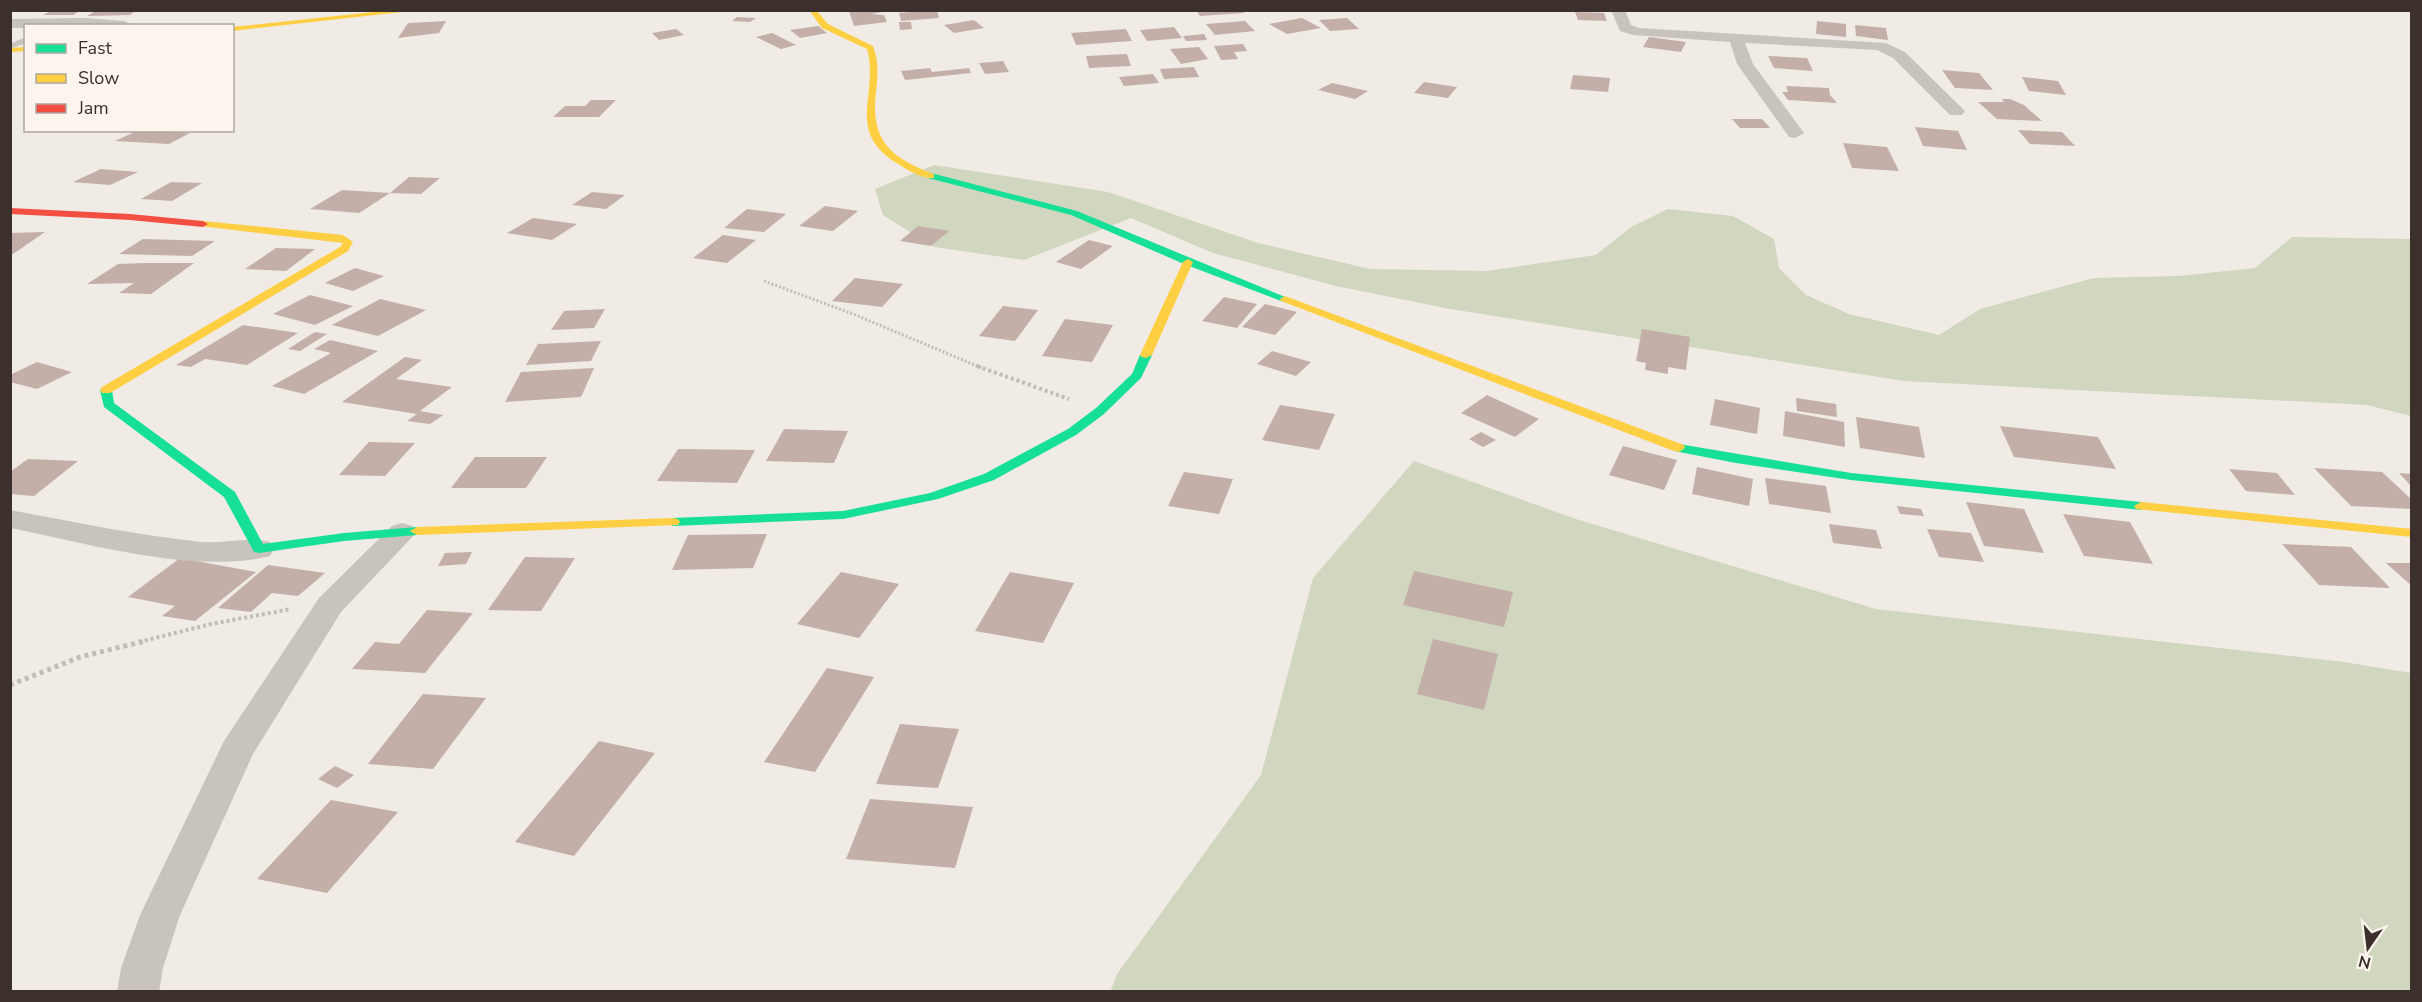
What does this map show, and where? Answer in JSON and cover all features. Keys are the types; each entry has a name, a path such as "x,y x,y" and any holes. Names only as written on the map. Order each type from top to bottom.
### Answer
{"street":[{"path":"234,29 417,10"},
{"path":"812,10 825,26 870,48 877,67 867,122 881,148 907,166 954,183 1054,206 1118,229 1188,262 1668,446 1739,461 1871,480 2412,533"},
{"path":"1618,10 1623,26 1629,31 1819,41 1872,45 1892,50 1956,111"},
{"path":"10,24 86,22 111,24"},
{"path":"1737,38 1745,64 1795,133"},
{"path":"10,211 130,216 343,238 348,242 344,249 106,388 108,404 230,495 259,549"},
{"path":"10,519 146,545 207,552 259,549 344,537 402,532 843,515 933,496 989,477 1072,432 1100,411 1137,375 1188,262"},
{"path":"138,992 142,968 160,915 237,750 330,605 402,532"}],"lane":[{"path":"10,49 24,41"}],"path":[{"path":"764,280 875,323 971,364 1100,411"},
{"path":"10,685 80,657 123,646 272,612 330,605"}],"green space":[{"path":"934,165 1108,192 1258,243 1370,269 1487,271 1596,255 1631,227 1668,209 1733,216 1774,239 1779,268 1806,295 1849,314 1939,335 1980,309 2094,278 2178,276 2255,268 2292,237 2411,239 2411,416 2367,405 1904,381 1450,309 1336,286 1213,253 1131,218 1024,260 934,247 883,215 875,189"},
{"path":"1414,461 1576,519 1876,609 2344,662 2411,673 2411,991 1110,992 1117,974 1261,775 1313,578"}],"building":[{"path":"53,10 81,10 73,15 43,15"},
{"path":"97,10 136,10 130,15 87,16"},
{"path":"894,10 871,14 884,15 887,22 854,26 849,11"},
{"path":"937,10 939,18 901,21 899,13"},
{"path":"1196,10 1242,10 1244,13 1200,16"},
{"path":"1575,12 1604,13 1607,21 1578,20"},
{"path":"737,17 756,18 750,22 732,21"},
{"path":"1302,18 1321,28 1287,34 1269,24"},
{"path":"1347,18 1359,29 1330,31 1319,20"},
{"path":"974,20 984,28 954,33 944,25"},
{"path":"446,21 439,33 398,38 408,23"},
{"path":"1245,21 1255,31 1215,35 1206,24"},
{"path":"1817,21 1846,24 1846,37 1816,34"},
{"path":"899,22 911,22 912,29 900,30"},
{"path":"1855,25 1886,28 1888,40 1856,36"},
{"path":"818,26 827,33 800,38 790,30"},
{"path":"1174,27 1182,38 1147,41 1140,30"},
{"path":"676,29 684,35 659,40 652,33"},
{"path":"1126,29 1132,41 1076,45 1071,33"},
{"path":"772,33 796,45 781,49 756,37"},
{"path":"1204,34 1207,40 1186,41 1183,36"},
{"path":"1649,37 1686,42 1681,52 1643,47"},
{"path":"1243,44 1247,51 1234,52 1238,59 1221,60 1214,46"},
{"path":"1199,47 1208,59 1181,64 1170,49"},
{"path":"1127,54 1131,66 1089,68 1086,56"},
{"path":"1768,56 1807,58 1813,71 1774,68"},
{"path":"1003,61 1009,72 985,74 979,63"},
{"path":"1194,67 1199,77 1164,79 1160,69"},
{"path":"930,68 932,72 969,68 971,73 905,80 901,71"},
{"path":"1942,70 1979,73 1993,90 1955,88"},
{"path":"1153,74 1159,83 1124,86 1119,77"},
{"path":"1573,75 1610,78 1608,92 1570,89"},
{"path":"2022,77 2058,81 2066,95 2029,91"},
{"path":"1424,82 1457,87 1448,98 1414,93"},
{"path":"1332,83 1368,91 1355,99 1318,90"},
{"path":"1786,86 1829,88 1830,95 1837,103 1788,100 1782,92 1788,92"},
{"path":"2002,99 2010,99 2024,105 2042,121 1997,119 1978,102 2004,102"},
{"path":"591,100 616,100 599,117 553,117 565,106 585,106"},
{"path":"1732,119 1762,119 1770,128 1740,128"},
{"path":"1915,127 1958,131 1967,150 1923,146"},
{"path":"2018,130 2062,132 2075,146 2030,144"},
{"path":"135,132 190,133 169,144 115,141"},
{"path":"1843,143 1887,147 1899,171 1852,168"},
{"path":"101,169 138,172 110,185 73,182"},
{"path":"409,177 440,178 421,194 390,193"},
{"path":"171,182 202,183 172,201 141,199"},
{"path":"342,190 390,193 359,213 310,209"},
{"path":"592,192 625,195 606,209 572,205"},
{"path":"825,206 858,211 833,231 799,226"},
{"path":"747,209 786,214 764,232 724,228"},
{"path":"533,218 577,224 552,240 507,233"},
{"path":"918,226 949,231 931,246 900,241"},
{"path":"45,232 13,254 10,254 10,233"},
{"path":"723,235 756,240 727,263 693,258"},
{"path":"143,239 215,241 192,256 119,254"},
{"path":"1089,240 1113,246 1081,269 1056,262"},
{"path":"276,248 315,249 286,271 245,269"},
{"path":"194,263 151,294 119,293 134,283 87,284 118,264"},
{"path":"355,268 384,276 353,291 325,283"},
{"path":"855,278 903,284 882,307 832,301"},
{"path":"310,295 353,306 315,325 273,314"},
{"path":"1224,297 1257,304 1237,328 1202,321"},
{"path":"380,299 426,310 378,336 332,325"},
{"path":"1265,304 1297,312 1275,335 1242,327"},
{"path":"1003,306 1038,310 1015,341 979,336"},
{"path":"605,309 594,328 551,330 564,311"},
{"path":"1065,319 1113,325 1092,362 1042,356"},
{"path":"243,325 298,333 247,365 205,359 191,367 176,365"},
{"path":"1642,329 1690,337 1686,370 1668,367 1668,374 1645,370 1646,363 1636,361"},
{"path":"315,332 327,334 300,351 288,349"},
{"path":"330,340 378,351 304,394 272,386 331,353 314,349"},
{"path":"601,341 591,361 526,365 538,344"},
{"path":"1272,351 1311,362 1296,376 1257,364"},
{"path":"405,357 422,360 396,379 452,387 420,411 443,415 430,424 407,421 417,414 342,402"},
{"path":"37,362 72,372 37,389 10,382 10,375"},
{"path":"594,368 581,397 505,402 521,372"},
{"path":"1487,395 1539,419 1515,437 1461,413"},
{"path":"1796,398 1836,404 1837,417 1797,411"},
{"path":"1715,399 1760,408 1757,434 1710,425"},
{"path":"1280,405 1335,414 1319,450 1262,440"},
{"path":"1785,411 1844,422 1845,447 1783,436"},
{"path":"1856,417 1919,427 1925,458 1860,448"},
{"path":"2000,426 2098,437 2116,469 2014,457"},
{"path":"784,429 848,431 834,463 766,461"},
{"path":"1481,432 1496,440 1483,447 1469,439"},
{"path":"369,442 415,443 385,476 339,475"},
{"path":"1623,446 1677,460 1664,490 1609,475"},
{"path":"678,449 755,450 737,483 657,481"},
{"path":"475,457 547,457 526,488 451,488"},
{"path":"28,459 78,461 34,496 10,494 10,472"},
{"path":"1697,467 1753,479 1749,506 1692,494"},
{"path":"2314,468 2382,472 2412,500 2412,509 2351,506"},
{"path":"2229,469 2277,473 2295,495 2246,491"},
{"path":"1184,472 1233,479 1219,514 1168,506"},
{"path":"2399,473 2412,474 2412,487"},
{"path":"1765,478 1826,486 1831,513 1769,504"},
{"path":"1966,502 2024,509 2044,553 1984,546"},
{"path":"1897,506 1921,509 1924,516 1900,514"},
{"path":"2063,514 2130,522 2153,564 2084,556"},
{"path":"1829,524 1876,530 1882,549 1833,543"},
{"path":"1927,529 1971,533 1984,562 1939,557"},
{"path":"767,534 753,568 672,570 688,535"},
{"path":"2282,544 2351,547 2390,588 2319,585"},
{"path":"472,552 466,564 438,566 445,553"},
{"path":"525,557 575,558 541,611 488,610"},
{"path":"180,558 256,572 195,621 162,616 175,606 128,597"},
{"path":"2386,563 2412,563 2412,586"},
{"path":"268,565 325,573 298,596 272,593 251,612 218,608"},
{"path":"1414,571 1513,592 1504,627 1403,605"},
{"path":"841,572 899,584 859,638 797,624"},
{"path":"1010,572 1074,583 1043,643 975,631"},
{"path":"427,610 473,613 425,673 352,669 375,642 399,644"},
{"path":"1433,639 1498,654 1484,710 1417,694"},
{"path":"827,668 874,677 815,772 764,762"},
{"path":"423,694 486,698 433,769 368,764"},
{"path":"900,724 959,729 938,788 876,784"},
{"path":"599,741 655,753 574,856 515,842"},
{"path":"335,766 354,775 337,788 318,779"},
{"path":"870,799 973,807 955,868 846,859"},
{"path":"331,800 398,812 327,893 257,879"}],"traffic: fast":[{"path":"931,176 1074,213 1188,262 1285,299"},
{"path":"673,522 843,515 933,496 989,477 1072,432 1100,411 1137,375 1146,355"},
{"path":"106,390 108,404 230,495 259,549 344,537 417,531"},
{"path":"1679,448 1851,476 2141,506"}],"traffic: slow":[{"path":"234,29 417,10"},
{"path":"812,10 825,26 870,48 874,71 870,122 874,134 880,144 897,160 931,176"},
{"path":"10,50 24,49"},
{"path":"106,390 344,249 348,242 343,238 203,224"},
{"path":"1146,355 1188,262"},
{"path":"1285,299 1679,448"},
{"path":"2141,506 2412,533"},
{"path":"417,531 673,522"}],"traffic: jam":[{"path":"10,211 130,217 203,224"}]}
